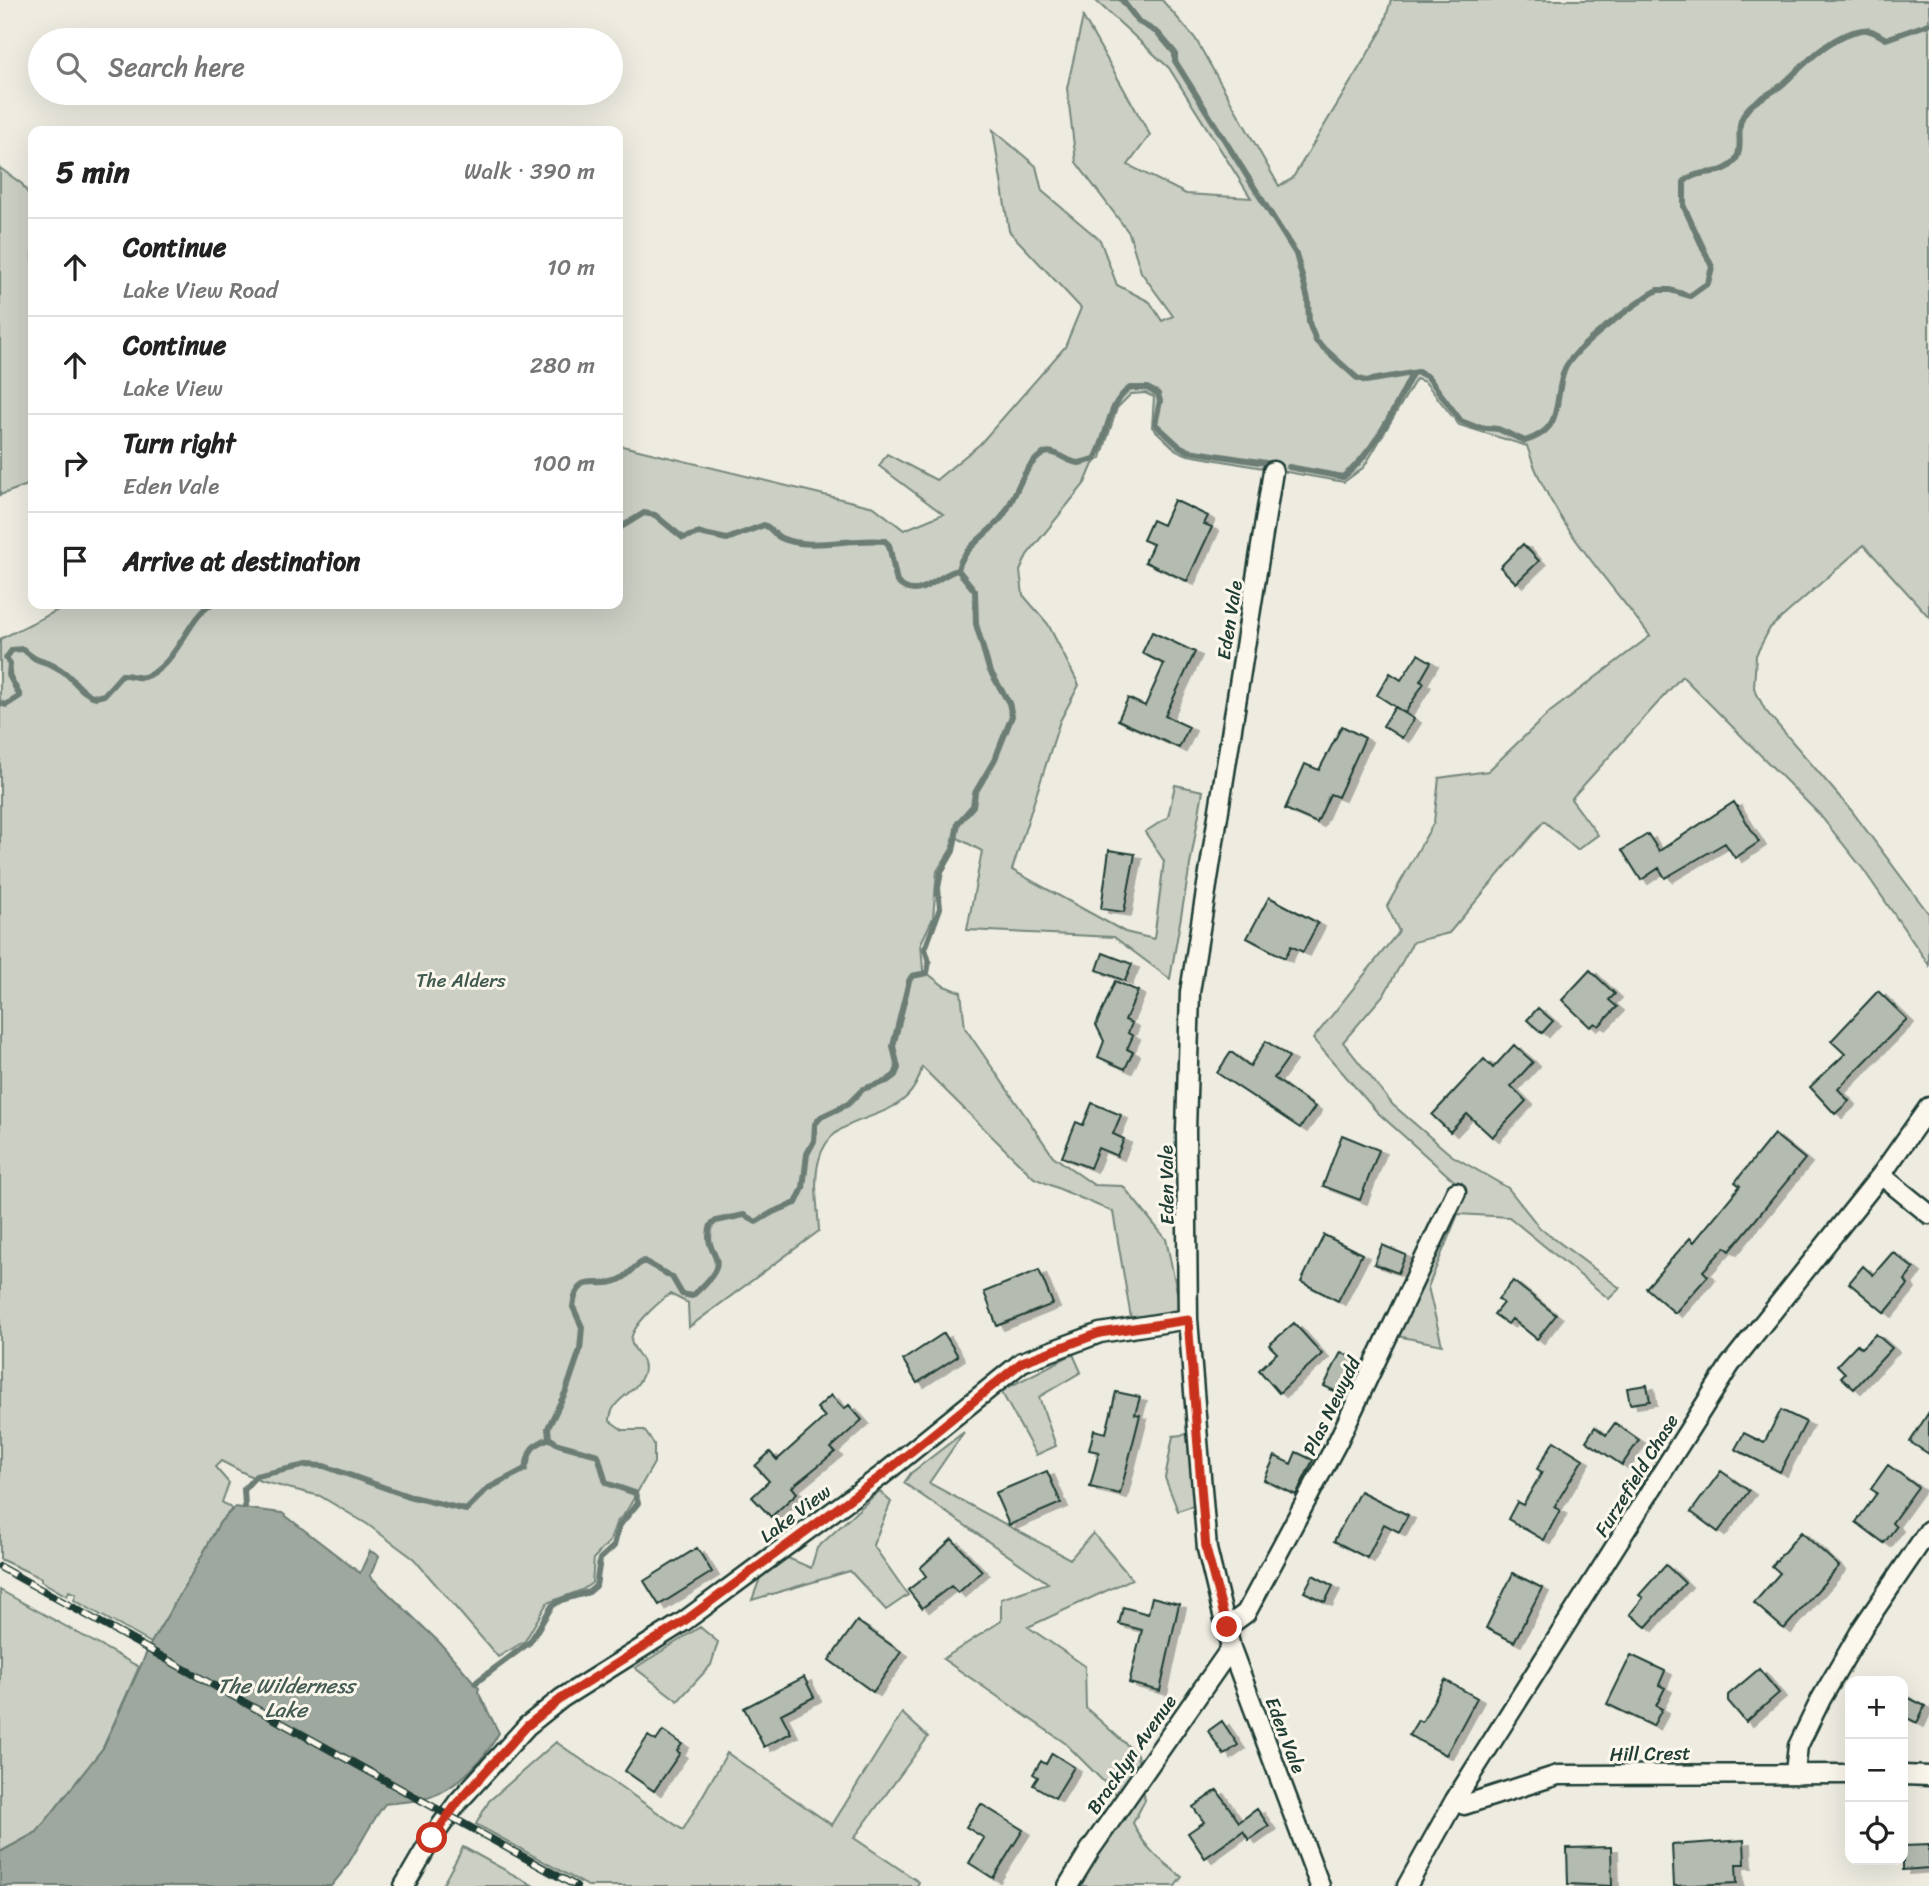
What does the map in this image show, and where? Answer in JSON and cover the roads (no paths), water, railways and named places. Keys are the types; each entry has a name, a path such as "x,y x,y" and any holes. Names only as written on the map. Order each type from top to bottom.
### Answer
{"street":[{"name":"Eden Vale","path":"1273,471 1190,992 1186,1131 1188,1320 1206,1549 1231,1648 1320,1886"},
{"name":"Furzefield Chase","path":"1407,1886 1455,1800 1730,1365 1881,1175 1929,1107"},
{"path":"1881,1175 1929,1214"},
{"name":"Plas Newydd","path":"1227,1627 1245,1613 1338,1441 1456,1192"},
{"name":"Lake View","path":"404,1886 432,1838 458,1802 527,1726 562,1698 683,1622 881,1476 1022,1362 1100,1333 1188,1320"},
{"path":"1796,1772 1798,1746 1821,1699 1863,1627 1929,1530"},
{"name":"Bracklyn Avenue","path":"1068,1886 1090,1850 1231,1648"},
{"name":"Hill Crest","path":"1455,1800 1464,1805 1558,1775 1845,1774"},
{"path":"1908,1775 1929,1776"}],"water":[{"name":"The Wilderness Lake","path":"235,1507 282,1513 360,1573 370,1551 379,1556 370,1576 440,1643 479,1688 478,1692 499,1733 493,1743 470,1771 451,1787 419,1800 385,1804 331,1886 0,1886 0,1852 37,1832 103,1748 151,1643 220,1522"}],"waterway":[{"path":"1122,0 1139,22 1158,33 1175,53 1175,61 1296,254 1308,299 1309,323 1316,341 1357,378 1366,381 1418,372 1428,377 1461,421 1476,427 1498,429 1525,441 1538,436 1552,422 1564,371 1569,361 1591,339 1657,290 1670,290 1690,296 1708,283 1712,267 1684,207 1684,182 1695,175 1721,170 1732,164 1738,153 1740,123 1750,106 1839,38 1865,30 1886,39 1929,24"},
{"path":"1289,467 1343,477 1374,443 1412,374"},
{"path":"958,570 970,548 1002,517 1024,474 1036,459 1047,452 1079,463 1095,459 1116,403 1130,388 1147,388 1158,394 1160,401 1155,424 1179,446 1189,451 1266,463"},
{"path":"623,526 644,513 655,515 683,538 699,533 727,539 764,525 781,538 792,542 818,544 885,541 889,545 897,582 913,590 928,586 958,570"},
{"path":"549,1438 548,1428 566,1391 580,1350 582,1327 573,1307 579,1288 591,1283 621,1279 644,1261 672,1277 682,1294 692,1296 714,1272 717,1264 710,1245 711,1225 716,1221 744,1215 756,1222 796,1203 803,1188 807,1154 814,1141 815,1124 821,1117 848,1104 863,1089 887,1081 895,1075 898,1068 893,1046 909,981 912,976 927,973 929,962 925,949 940,908 938,888 941,872 953,851 958,823 973,806 975,793 995,759 1012,716 1009,703 989,669 976,624 975,591 958,570"},
{"path":"0,703 6,705 20,696 9,675 10,664 6,658 12,650 23,649 33,657 66,673 86,693 96,697 104,695 122,675 144,677 165,663 205,609"},
{"path":"245,1507 244,1489 256,1476 306,1465 324,1466 408,1496 466,1510 487,1489 525,1469 531,1450 549,1438"},
{"path":"475,1683 530,1642 552,1606 561,1600 589,1592 596,1586 600,1559 614,1546 619,1526 638,1503 635,1493 606,1483 598,1455 558,1444 549,1438"}],"railway":[{"path":"0,1567 576,1886"}],"park label":[{"name":"The Alders","path":"461,980"}]}
